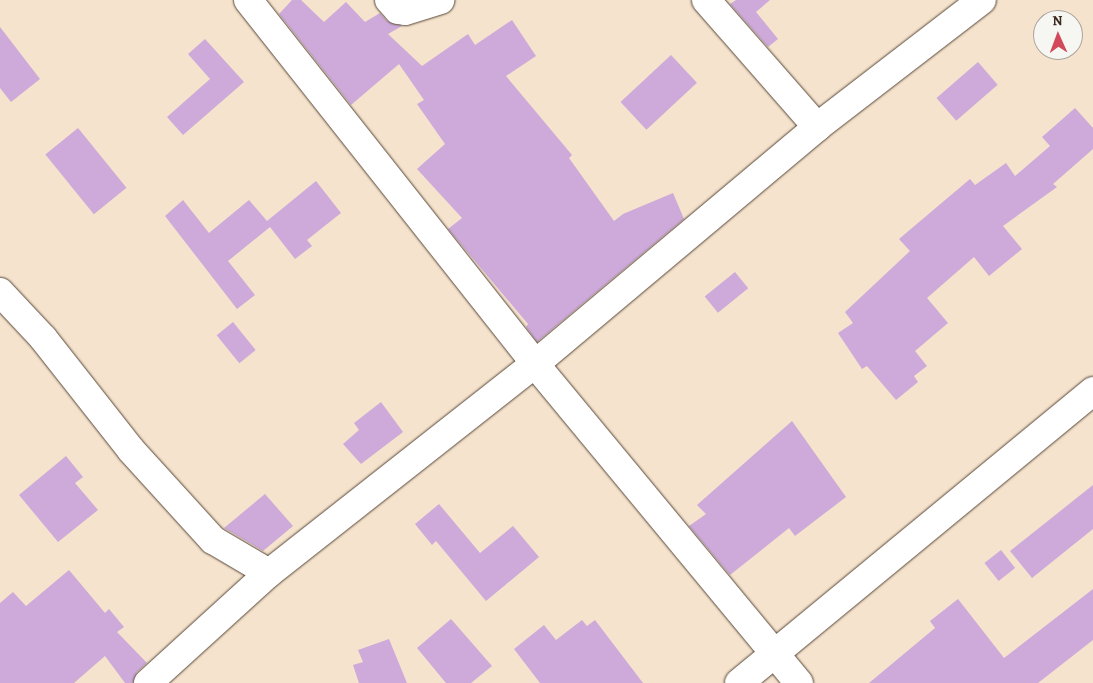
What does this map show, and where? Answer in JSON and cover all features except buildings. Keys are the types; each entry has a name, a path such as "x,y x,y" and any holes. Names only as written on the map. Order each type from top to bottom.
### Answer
{"street":[{"path":"248,0 535,364 799,683"},
{"path":"389,0 398,10 405,11 440,0"},
{"path":"706,0 816,127"},
{"path":"148,683 269,573 535,364 816,127 982,0"},
{"path":"0,292 43,338 131,450 213,540 269,573"},
{"path":"739,683 774,652 816,622 1093,391"}]}
